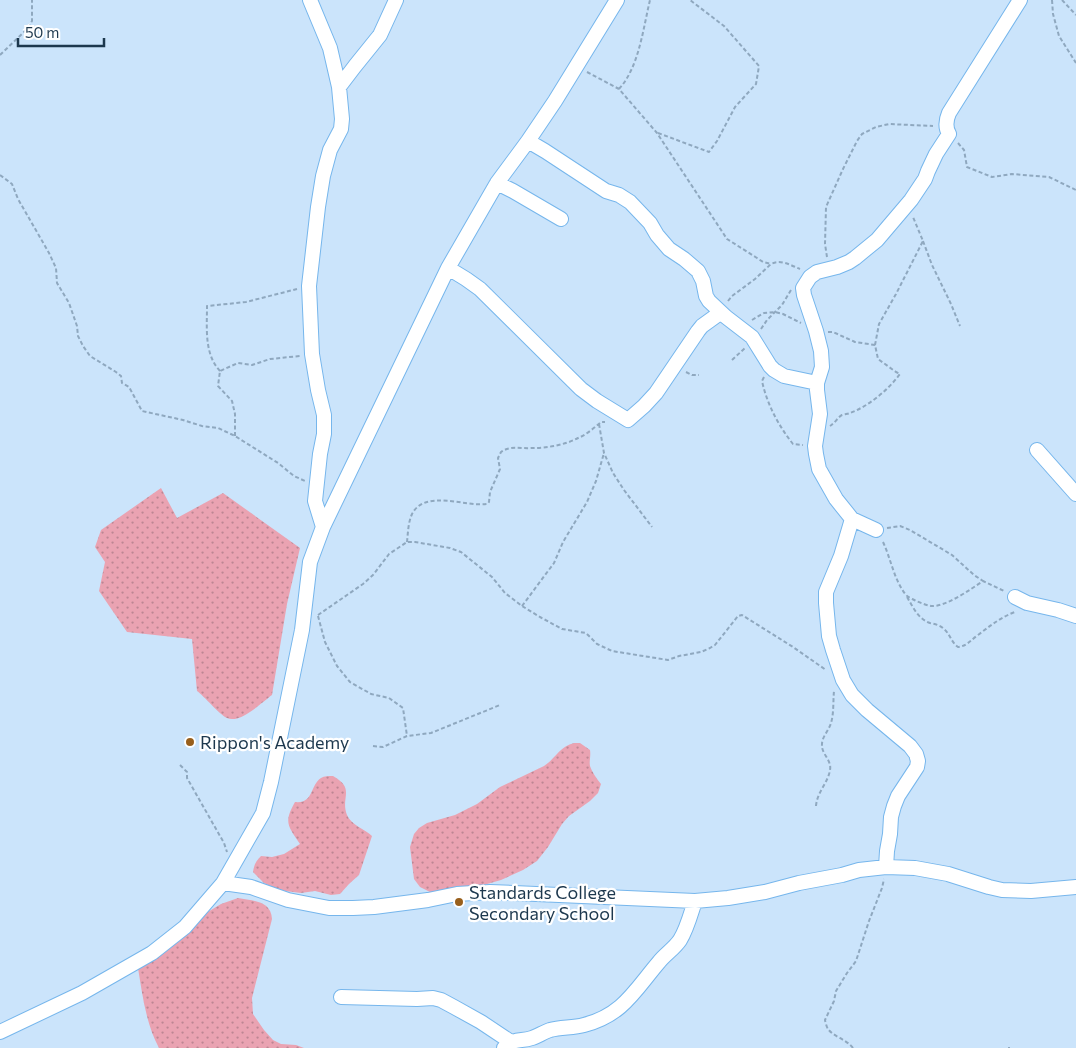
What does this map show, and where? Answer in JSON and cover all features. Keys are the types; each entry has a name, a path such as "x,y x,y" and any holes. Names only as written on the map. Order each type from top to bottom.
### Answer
{"street":[{"path":"310,0 330,48 340,88 342,119 341,129 330,150 323,176 309,286 312,354 324,415 324,434 315,501 323,527"},
{"path":"340,88 354,66 380,35 396,0"},
{"path":"0,1032 82,993 152,953 185,927 223,882 232,867 263,813 302,630 310,562 323,527 448,268 497,183 528,141 617,0"},
{"path":"876,530 852,519 836,499 819,469 816,439 820,414 817,395 822,367 821,352 804,295 804,288 810,277 814,274 849,262 871,246 904,210 925,179 948,130 947,119 949,113 1020,0"},
{"path":"528,141 606,191 619,195 630,202 650,222 657,235 669,249 698,271 706,296 720,313 754,340 774,370 784,376 818,383"},
{"path":"497,183 561,219"},
{"path":"448,268 480,289 581,389 628,420 656,393 702,326 720,313"},
{"path":"1036,450 1076,494"},
{"path":"852,519 841,556 826,592 829,636 839,678 867,710 910,746 916,754 918,761 894,806 891,817 886,867"},
{"path":"1021,600 1076,616"},
{"path":"223,882 251,887 288,900 329,908 374,907 457,894 490,892 695,900 728,898 765,892 859,870 886,867 915,868 948,874 1002,890 1031,891 1076,887"},
{"path":"341,998 433,998 441,1000 481,1022 508,1045 548,1031 595,1022 623,1005 681,939 695,900"}],"path":[{"path":"0,55 25,31 32,21 32,0"},
{"path":"619,89 624,84 636,61 650,0"},
{"path":"658,133 709,152 735,107 756,84 759,66 724,26 690,0"},
{"path":"1052,0 1053,14 1059,36 1076,62"},
{"path":"1062,0 1076,15"},
{"path":"577,66 619,89 658,133 728,239 763,262 771,264"},
{"path":"828,269 825,244 826,206 862,134 876,127 889,124 948,130 964,150 967,167 976,172 992,177 1012,174 1049,177 1076,190"},
{"path":"0,175 12,184 18,199 49,253 56,268 57,283 69,303 77,326 78,336 83,346 90,356 121,376 122,383 129,387 142,411 202,426 218,428 235,436 278,463 294,476 316,485"},
{"path":"904,210 912,215 960,326"},
{"path":"770,366 762,381 766,399 793,444 816,439 842,415 852,412 874,400 900,374 878,359 875,346 879,324 923,241"},
{"path":"720,313 732,296 775,262 784,263 814,274"},
{"path":"220,371 214,365 206,339 207,306 246,302 309,286"},
{"path":"732,360 754,340 793,287 804,288"},
{"path":"752,320 764,313 776,312 797,322 809,325 816,331 833,332 855,342 875,346"},
{"path":"220,371 238,364 252,365 270,359 312,354"},
{"path":"220,371 218,386 232,401 235,414 235,436"},
{"path":"407,542 412,515 418,506 424,503 449,500 476,505 487,504 500,469 498,458 500,452 511,447 540,448 552,446 579,438 601,422 628,420"},
{"path":"599,424 604,453 613,473 652,527"},
{"path":"522,606 554,563 588,502 604,453"},
{"path":"900,526 910,530 952,555 983,581 1021,600 1023,608 1000,618 965,646 958,647 943,628 927,622 916,612 898,579 876,530 900,526"},
{"path":"407,736 403,708 389,698 371,694 350,682 338,666 325,642 318,615 363,584 373,575 389,554 407,542 421,542 461,552 492,577 505,593 540,618 562,629 586,633 597,644 612,651 668,660 701,652 710,648 738,616 742,615 839,678 831,722 822,742 822,750 831,764 830,771 816,800 816,806"},
{"path":"907,597 936,606 958,597 983,581"},
{"path":"373,746 383,746 407,736 431,733 500,705"},
{"path":"180,765 187,772 187,778 224,843 232,867"},
{"path":"853,1048 835,1035 828,1028 825,1020 834,1001 836,991 856,961 882,888 886,867"}],"shaded area":[{"path":"161,488 177,518 223,493 300,548 287,604 272,695 250,712 238,718 227,718 197,691 192,639 127,632 99,591 105,562 95,547 101,530"},
{"path":"574,743 580,743 590,750 590,766 601,784 598,793 562,824 537,861 501,880 480,886 430,892 420,887 414,879 410,847 414,834 419,828 427,823 455,815 477,804 500,787 544,766 561,750"},
{"path":"333,776 346,789 345,809 347,815 355,824 372,836 359,875 340,894 331,895 315,891 301,893 285,891 264,883 253,872 261,856 272,857 284,854 300,844 288,823 289,814 295,802 306,800 321,778"},
{"path":"238,898 260,902 268,908 272,919 252,998 253,1014 273,1040 281,1044 296,1045 304,1048 159,1048 147,1017 137,962 206,913 221,904"}],"place":[{"name":"Rippon's Academy","path":"190,742"},
{"name":"Standards College Secondary School","path":"459,902"}]}
